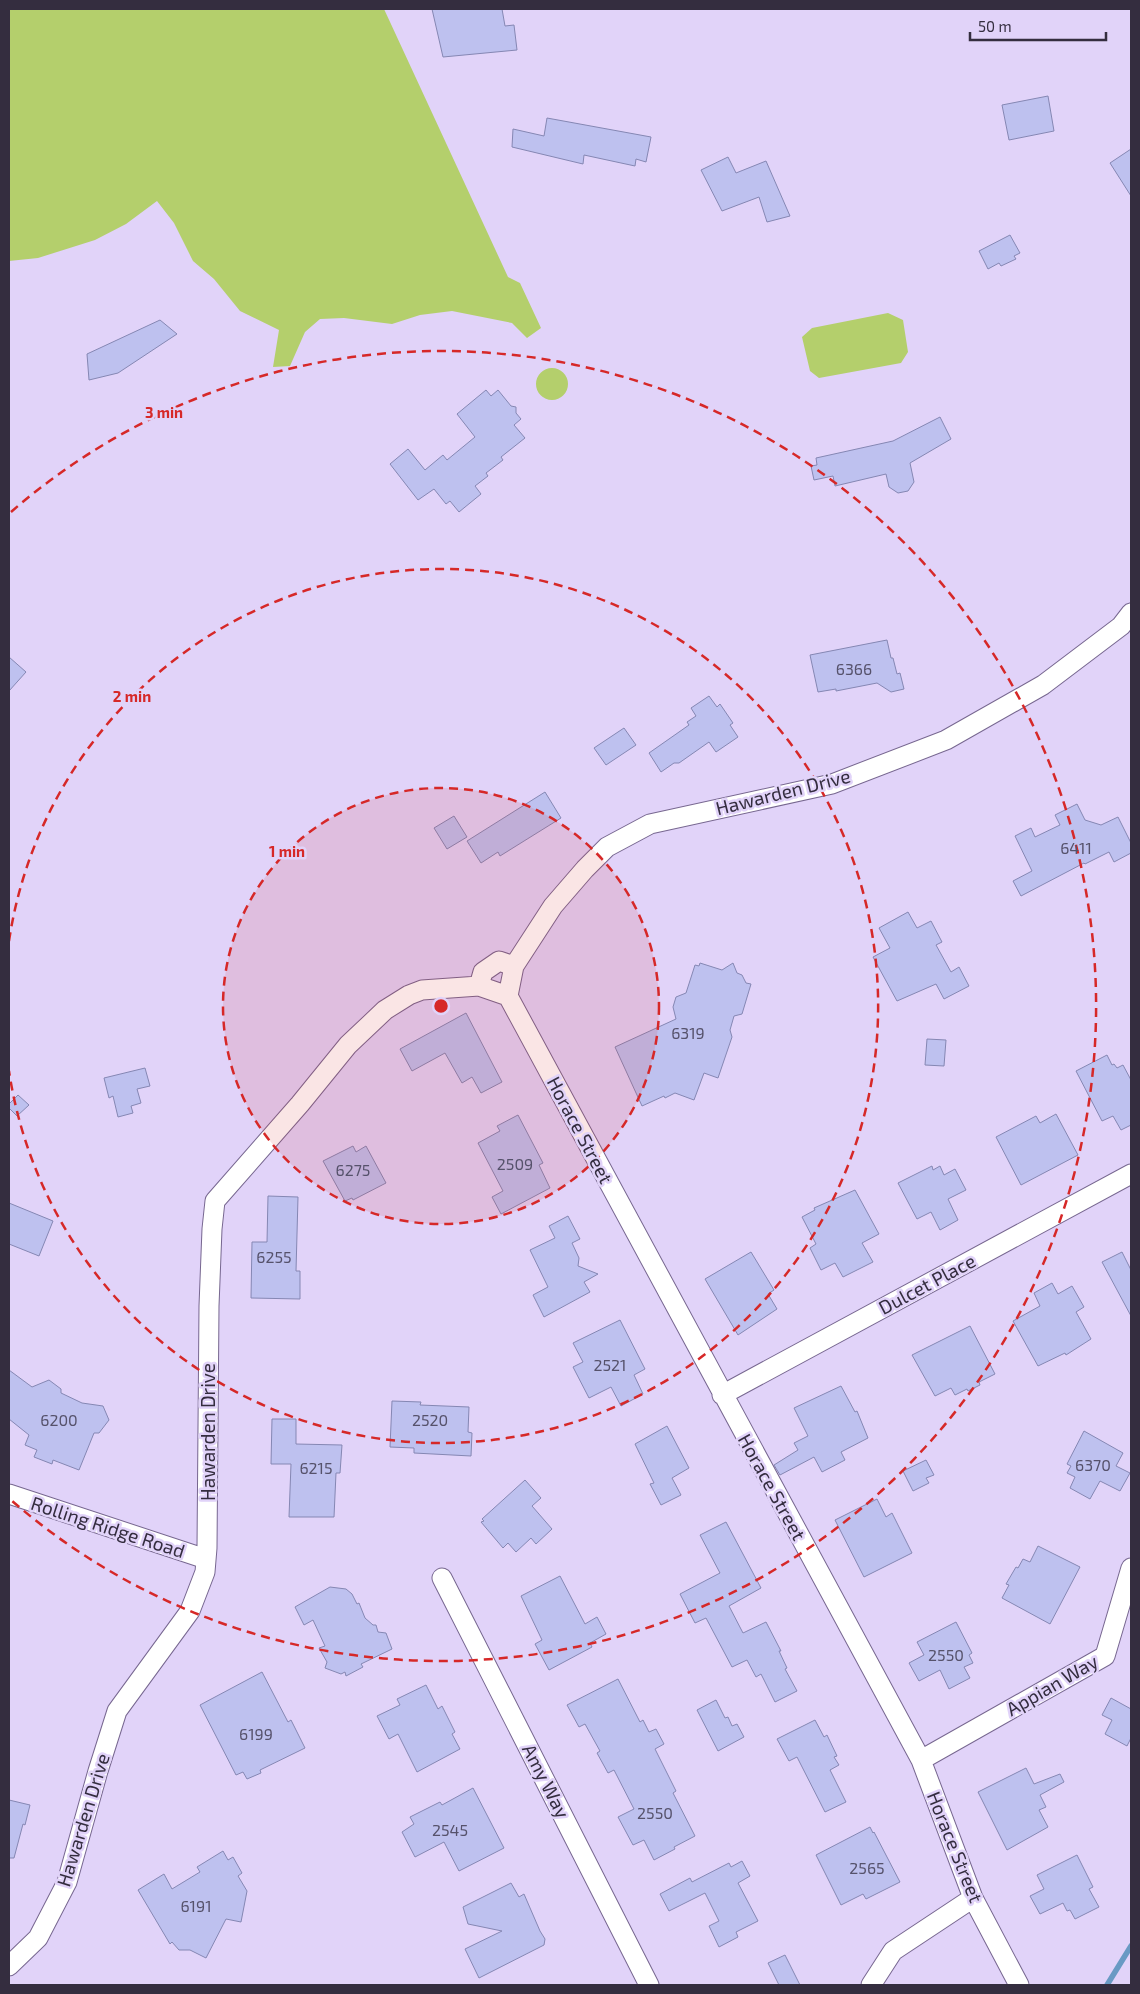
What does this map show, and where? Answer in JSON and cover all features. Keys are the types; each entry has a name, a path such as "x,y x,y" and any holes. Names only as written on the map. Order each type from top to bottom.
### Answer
{"street":[{"name":"Hawarden Drive","path":"9,1966 38,1938 67,1882 117,1711 190,1611 201,1587 206,1559 209,1306 215,1201 300,1104 348,1045 385,1010 409,995 422,990 479,986 508,996 514,966 554,906 585,869 607,847 650,824 832,784 946,740 1043,685 1121,626 1131,613"},
{"path":"479,986 483,972 500,961 514,966"},
{"name":"Horace Street","path":"508,996 920,1760 974,1898 1019,1985"},
{"name":"Dulcet Place","path":"722,1395 1131,1174"},
{"name":"Rolling Ridge Road","path":"9,1494 206,1559"},
{"name":"Appian Way","path":"920,1760 1104,1656 1131,1568"},
{"name":"Amy Way","path":"442,1578 649,1985"},
{"path":"871,1985 893,1951 974,1898"}],"green space":[{"path":"9,9 384,9 508,277 520,283 541,328 527,338 512,323 452,311 420,315 392,324 344,318 320,319 305,332 290,366 273,367 279,330 240,311 214,279 193,261 174,223 157,201 126,224 95,240 38,258 9,261"},
{"path":"888,313 903,320 908,352 901,363 819,378 810,371 802,337 812,328"},
{"path":"552,368 558,369 563,373 567,378 567,390 563,395 558,399 552,400 546,399 541,395 537,390 536,384 537,378 541,373 546,369"}],"building":[{"path":"432,9 502,9 505,26 514,25 517,50 443,57"},
{"path":"1048,96 1054,131 1009,140 1002,105"},
{"path":"547,118 651,137 646,162 636,159 635,166 584,155 583,164 512,147 513,129 544,136"},
{"path":"1131,149 1131,196 1110,163"},
{"path":"728,157 736,173 766,161 790,216 767,222 759,197 722,211 701,170"},
{"path":"1010,235 1020,253 1014,256 1016,259 1001,266 999,263 988,269 979,251"},
{"path":"160,320 177,334 118,373 89,380 87,354"},
{"path":"486,390 491,396 498,390 511,406 516,407 516,413 521,419 514,425 525,438 501,457 503,460 486,473 488,476 475,486 481,494 459,512 450,501 446,504 434,489 418,500 390,464 408,449 425,470 443,455 447,460 475,437 457,414"},
{"path":"940,417 951,439 910,463 914,482 908,491 898,493 889,487 886,474 835,486 833,476 814,480 811,466 817,465 816,458 893,441"},
{"path":"887,640 891,658 893,658 897,674 900,673 904,689 891,692 877,683 836,691 836,689 818,692 810,655"},
{"path":"9,657 26,672 9,691"},
{"path":"709,696 717,707 720,704 733,723 730,725 738,737 716,752 709,742 679,763 674,763 661,772 649,753 689,725 687,722 696,716 691,708"},
{"path":"624,728 636,745 606,765 594,748"},
{"path":"545,792 561,818 500,856 498,852 481,863 467,841"},
{"path":"1077,804 1085,820 1101,825 1118,817 1131,843 1131,853 1114,862 1109,852 1021,896 1013,881 1032,871 1015,836 1031,828 1035,837 1060,825 1055,815"},
{"path":"454,816 467,837 447,849 434,828"},
{"path":"908,912 917,928 931,921 942,942 936,945 951,972 959,967 969,986 944,999 936,984 897,1001 873,957 890,948 879,928"},
{"path":"700,963 722,970 733,963 737,973 742,975 746,983 751,984 742,1014 734,1016 730,1030 732,1037 718,1078 704,1073 694,1100 675,1093 642,1106 615,1047 676,1019 673,1007 676,997 686,993 695,965 699,966"},
{"path":"466,1013 502,1082 481,1093 472,1077 462,1083 445,1053 412,1071 400,1049"},
{"path":"927,1039 946,1040 944,1066 925,1065"},
{"path":"1107,1055 1112,1065 1114,1064 1117,1068 1123,1065 1131,1080 1131,1125 1121,1130 1113,1116 1102,1121 1076,1071"},
{"path":"145,1068 150,1086 137,1089 141,1103 131,1106 133,1113 118,1117 113,1096 109,1098 104,1078"},
{"path":"18,1095 29,1105 17,1116 9,1108 9,1104"},
{"path":"1056,1114 1078,1155 1021,1185 996,1137 1036,1116 1040,1123"},
{"path":"518,1115 543,1163 539,1165 550,1188 501,1214 492,1197 503,1191 478,1143 500,1131 497,1126"},
{"path":"353,1146 356,1152 366,1146 386,1183 353,1200 352,1198 345,1201 323,1161"},
{"path":"932,1166 933,1170 940,1166 944,1175 955,1169 966,1190 948,1199 958,1220 940,1230 931,1212 917,1219 898,1183"},
{"path":"855,1190 879,1234 862,1243 873,1262 843,1277 835,1263 821,1270 810,1248 816,1244 802,1217 815,1210 814,1208"},
{"path":"268,1196 298,1197 296,1271 300,1271 300,1299 251,1298 252,1242 267,1242"},
{"path":"9,1203 53,1221 39,1256 9,1244"},
{"path":"568,1216 580,1239 572,1243 579,1258 578,1266 598,1274 584,1282 590,1292 544,1317 533,1295 548,1287 530,1250 555,1238 549,1226"},
{"path":"751,1252 774,1290 768,1294 777,1309 738,1335 705,1279"},
{"path":"1122,1252 1131,1270 1131,1316 1102,1262"},
{"path":"1052,1283 1058,1294 1072,1286 1084,1307 1076,1312 1091,1339 1066,1355 1065,1353 1038,1366 1013,1321 1040,1306 1034,1293"},
{"path":"620,1320 645,1369 634,1375 643,1394 621,1406 611,1387 589,1398 573,1367 583,1362 573,1343"},
{"path":"970,1326 995,1374 979,1382 980,1385 968,1391 967,1389 955,1395 951,1388 935,1396 912,1355"},
{"path":"9,1370 32,1387 49,1380 61,1389 61,1393 82,1403 103,1406 109,1420 99,1433 94,1433 79,1470 53,1460 52,1464 34,1457 37,1450 25,1445 29,1435 9,1419"},
{"path":"841,1386 855,1412 857,1411 868,1438 841,1452 845,1460 822,1472 814,1457 780,1475 774,1465 798,1450 794,1443 808,1436 794,1408"},
{"path":"392,1401 421,1402 420,1405 469,1407 468,1432 472,1433 471,1456 414,1453 414,1448 390,1447"},
{"path":"272,1419 296,1419 296,1444 342,1445 340,1473 336,1473 334,1517 289,1517 291,1464 271,1464"},
{"path":"667,1426 689,1468 672,1478 681,1495 661,1505 650,1484 654,1483 635,1444"},
{"path":"1084,1431 1123,1453 1116,1466 1130,1473 1120,1491 1100,1481 1090,1499 1070,1488 1075,1477 1067,1473 1071,1466 1067,1464"},
{"path":"926,1460 934,1475 926,1478 929,1483 913,1491 903,1471"},
{"path":"525,1480 541,1498 532,1506 552,1529 536,1544 531,1538 516,1552 508,1543 503,1548 481,1522"},
{"path":"877,1499 886,1517 892,1513 912,1553 864,1577 835,1520"},
{"path":"726,1522 761,1588 729,1606 743,1633 766,1622 781,1651 779,1651 787,1668 785,1669 797,1691 775,1702 761,1674 756,1677 747,1660 732,1667 706,1618 695,1623 680,1594 720,1573 700,1535"},
{"path":"1038,1546 1080,1567 1050,1624 1002,1598 1009,1585 1006,1584 1016,1567 1018,1568 1023,1559 1030,1562"},
{"path":"560,1576 585,1624 597,1617 606,1634 590,1643 592,1647 549,1670 535,1644 542,1640 521,1596"},
{"path":"330,1587 346,1589 352,1594 357,1604 359,1603 365,1618 373,1625 376,1625 378,1632 386,1633 392,1649 361,1664 363,1667 346,1676 345,1672 341,1674 325,1668 327,1662 319,1648 325,1646 313,1620 304,1625 295,1607"},
{"path":"956,1622 972,1653 969,1655 973,1663 964,1667 970,1678 949,1689 940,1670 919,1681 909,1663 924,1655 917,1642"},
{"path":"262,1672 288,1722 291,1720 305,1748 260,1770 261,1773 247,1779 243,1772 236,1775 200,1705"},
{"path":"618,1679 640,1722 643,1720 649,1732 656,1729 664,1744 655,1749 676,1791 673,1793 695,1836 654,1860 644,1840 633,1845 618,1817 634,1809 614,1770 608,1773 597,1753 600,1751 585,1724 579,1727 567,1705"},
{"path":"426,1685 438,1709 442,1706 455,1732 452,1734 460,1749 417,1772 398,1734 389,1739 377,1716 400,1705 397,1699"},
{"path":"1111,1698 1131,1709 1131,1738 1127,1746 1105,1734 1112,1720 1102,1715"},
{"path":"716,1700 725,1718 728,1717 732,1726 737,1724 744,1737 718,1751 697,1710"},
{"path":"815,1720 824,1737 827,1735 837,1756 834,1757 839,1765 830,1770 846,1802 825,1812 797,1757 789,1761 777,1739"},
{"path":"1026,1768 1034,1784 1060,1774 1064,1782 1040,1795 1046,1807 1039,1810 1048,1827 1007,1850 978,1792"},
{"path":"473,1788 504,1848 459,1871 444,1842 415,1857 402,1832 414,1824 410,1817 440,1802 442,1805"},
{"path":"9,1800 30,1805 14,1858 9,1858"},
{"path":"870,1827 900,1882 866,1899 863,1894 841,1905 816,1855"},
{"path":"223,1851 228,1860 233,1857 242,1873 238,1876 247,1891 241,1922 226,1919 206,1958 190,1950 179,1950 172,1942 170,1944 138,1890 164,1874 172,1889 200,1872 197,1867"},
{"path":"1077,1855 1093,1887 1089,1889 1099,1907 1075,1919 1070,1910 1067,1911 1063,1903 1040,1914 1030,1896 1044,1889 1037,1875"},
{"path":"742,1861 750,1876 738,1883 758,1921 736,1932 738,1937 719,1947 709,1926 719,1921 705,1893 669,1911 660,1894 690,1878 692,1882 729,1863 731,1867"},
{"path":"511,1883 519,1897 524,1894 545,1939 544,1945 479,1978 465,1949 502,1931 468,1924 463,1907"},
{"path":"785,1955 800,1985 779,1985 768,1963"}],"waterway":[{"path":"1107,1985 1131,1946"}]}
